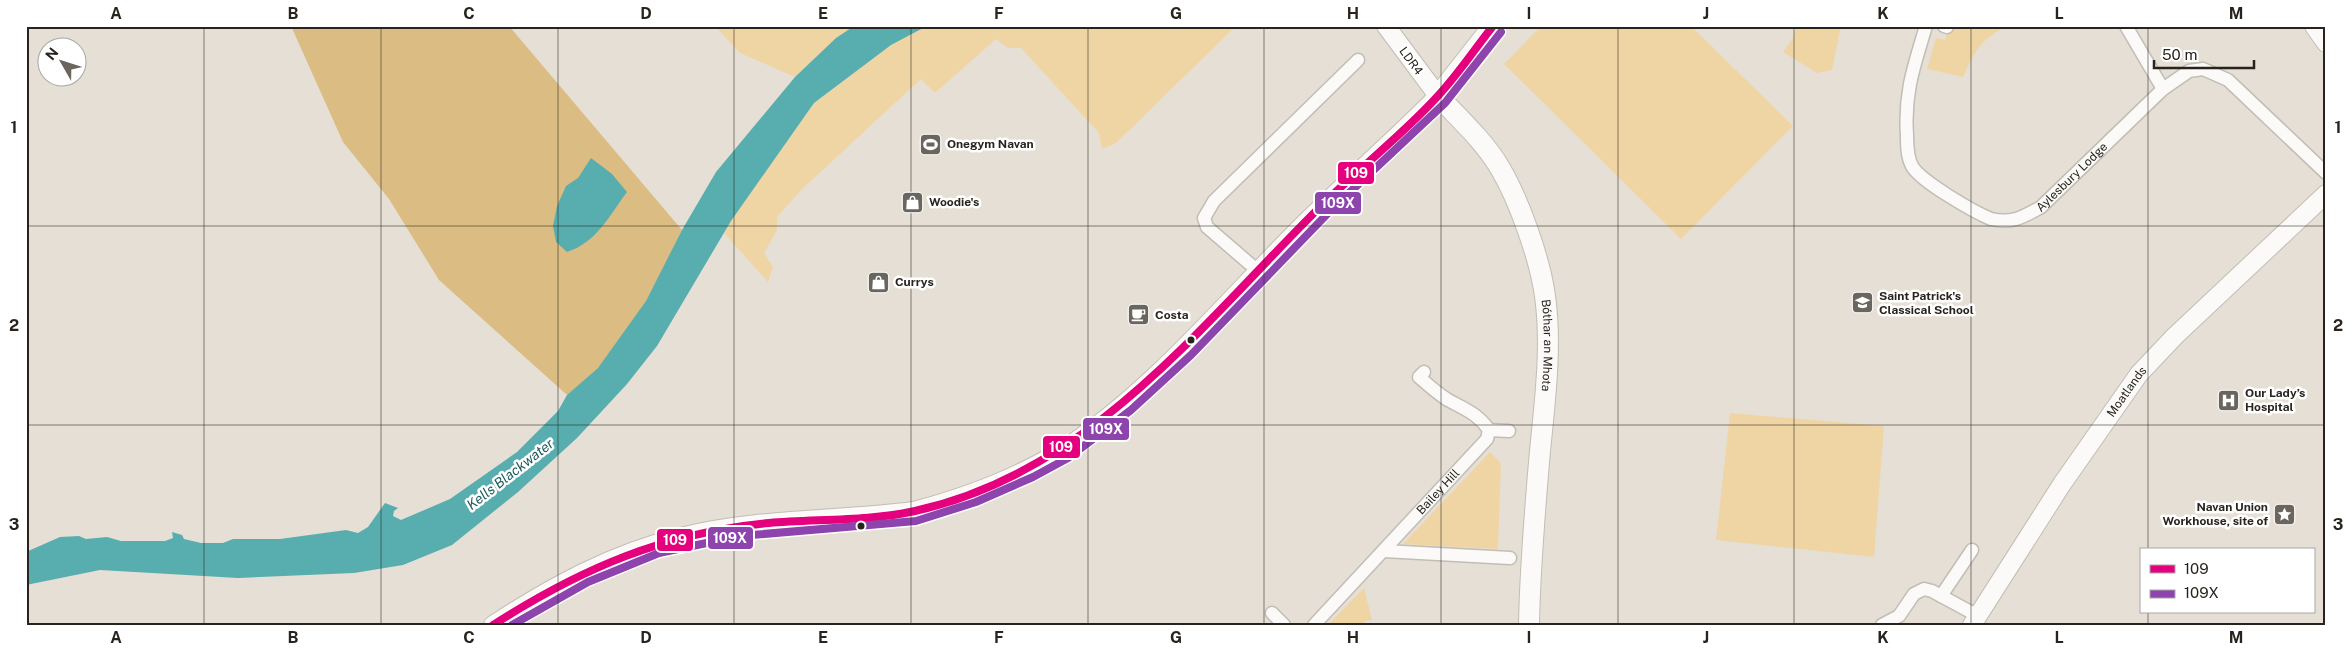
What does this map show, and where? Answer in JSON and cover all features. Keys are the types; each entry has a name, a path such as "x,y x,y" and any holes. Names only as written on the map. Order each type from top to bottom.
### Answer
{"main road":[{"name":"LDR4","path":"1386,26 1438,96"},
{"path":"494,625 564,583 605,562 638,549 681,536 718,530 914,511 972,493 1029,468 1063,449 1125,402 1184,348 1326,201 1379,154 1438,96 1493,26"},
{"path":"2314,26 2326,43"},
{"name":"Bóthar an Mhota","path":"1438,96 1487,150 1505,177 1529,235 1545,295 1548,320 1545,400 1538,480 1530,625"},
{"name":"Moatlands","path":"1975,620 2062,484 2139,374 2174,336 2326,194"}],"street":[{"name":"Aylesbury Lodge","path":"1926,26 1910,79 1905,109 1908,152 1911,164 1926,180 1991,220 2002,222 2019,220 2041,207 2163,89 2189,71 2203,69 2216,73 2228,80 2326,173"},
{"path":"2126,26 2163,89"},
{"path":"1258,271 1207,227 1204,218 1214,201 1358,60"},
{"path":"1424,372 1419,377 1448,400 1470,410 1482,419 1489,430 1509,431"},
{"name":"Bailey Hill","path":"1314,625 1488,440 1489,430"},
{"path":"1941,596 1972,550"},
{"path":"1384,551 1510,558"},
{"path":"1882,625 1899,616 1914,594 1924,589 1941,596 1975,620"},
{"path":"1272,613 1284,625"}],"shaded area":[{"path":"291,26 509,26 682,230 661,274 635,320 604,362 586,380 567,395 439,280 389,199 343,142"},
{"path":"715,26 854,26 836,38 795,77 740,53"},
{"path":"927,26 1236,26 1116,143 1102,149 1099,133 1021,48 1008,48 996,39 935,93 921,79 801,190 777,217 777,230 764,253 773,267 768,282 724,233 731,221 814,103 891,45"},
{"path":"1541,26 1691,26 1793,126 1681,239 1504,64"},
{"path":"1796,26 1841,26 1832,70 1817,73 1783,52 1793,38"},
{"path":"1949,26 2008,26 1991,36 1980,46 1963,77 1927,69 1936,38 1945,40"},
{"path":"1730,413 1884,426 1874,557 1716,540"},
{"path":"1490,452 1501,463 1498,549 1403,544"},
{"path":"1364,588 1372,620 1365,621 1364,625 1328,625"}],"water":[{"name":"Kells Blackwater","path":"854,26 927,26 891,45 814,103 731,221 657,346 627,384 577,438 518,492 452,545 403,565 354,573 238,578 100,570 26,585 26,552 60,537 79,536 86,539 107,537 121,541 165,541 173,538 172,532 182,535 184,539 201,543 223,543 233,539 280,539 346,530 358,533 368,527 385,503 398,508 394,511 393,516 401,520 450,499 517,452 558,411 567,395 598,368 646,301 682,230 716,172 795,77 836,38"},
{"path":"591,158 612,174 627,192 594,235 577,248 567,252 556,242 553,226 557,206 566,186 578,178"}],"transit line":[{"name":"109","path":"493,625 559,586 592,570 625,556 659,545 694,535 731,528 769,523 880,517 915,511 979,491 1037,463 1091,428 1141,387 1188,342 1325,202 1423,112 1444,90 1493,26"},
{"name":"109X","path":"512,625 588,582 659,553 740,536 916,521 976,502 1033,477 1068,458 1131,410 1191,355 1333,208 1445,103 1501,32"}],"place":[{"name":"Onegym Navan","path":"931,144"},
{"name":"Woodie's","path":"913,202"},
{"name":"Currys","path":"879,282"},
{"name":"Saint Patrick's Classical School","path":"1863,303"},
{"name":"Costa","path":"1139,315"},
{"name":"Our Lady’s Hospital","path":"2229,400"},
{"name":"Navan Union Workhouse, site of","path":"2284,514"}]}
